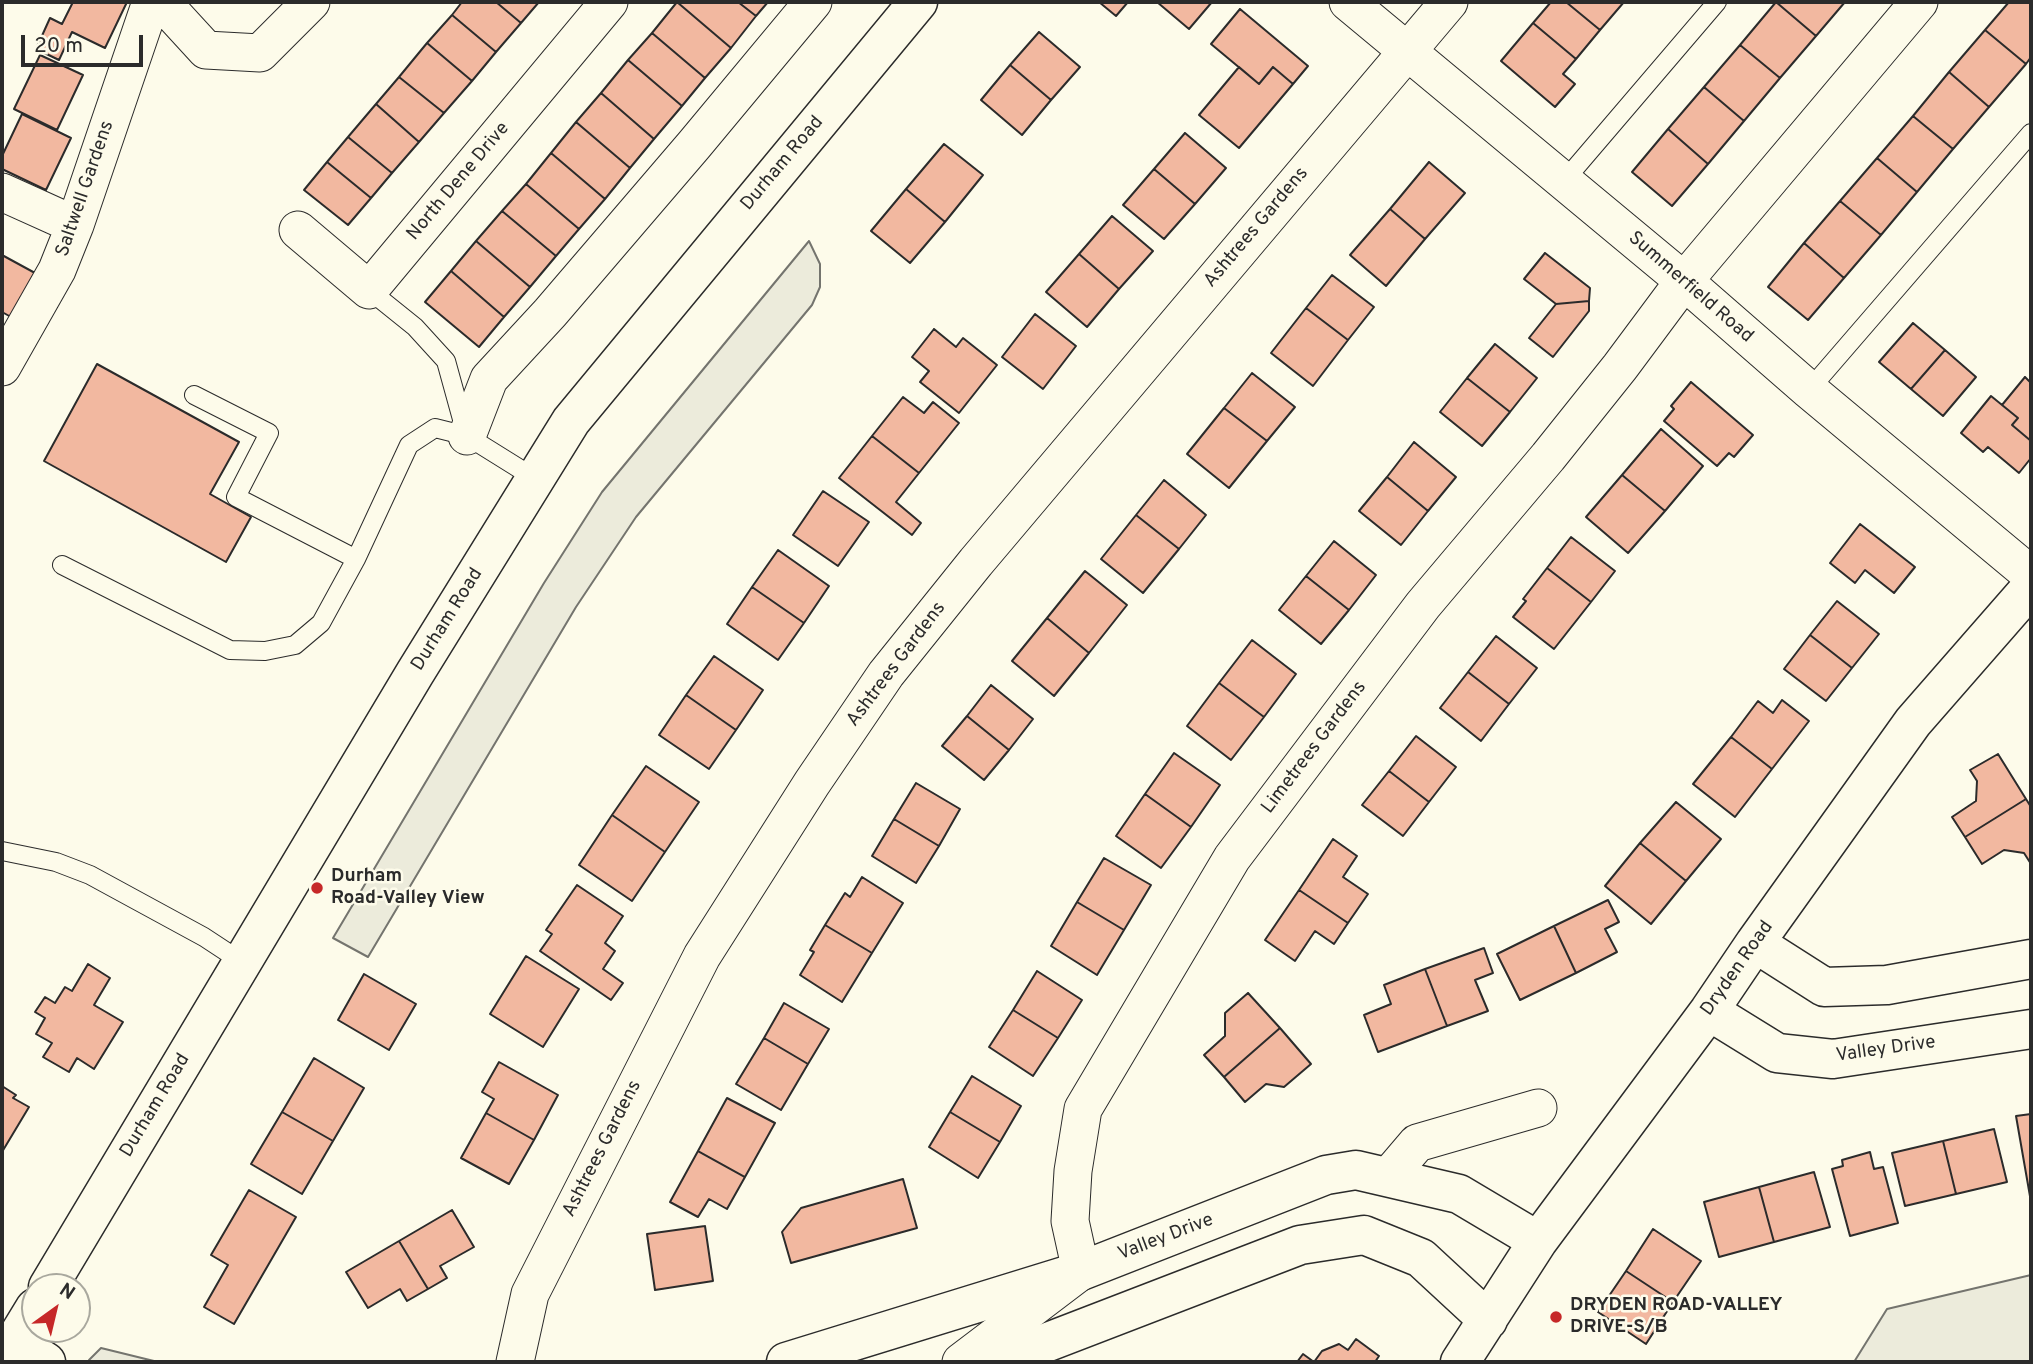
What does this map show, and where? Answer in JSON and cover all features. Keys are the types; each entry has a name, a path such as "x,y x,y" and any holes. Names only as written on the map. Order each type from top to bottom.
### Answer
{"street":[{"name":"Saltwell Gardens","path":"2,367 57,270 151,2"},
{"path":"162,2 205,50 260,53 311,2"},
{"name":"North Dene Drive","path":"369,290 609,2"},
{"path":"467,436 489,379 568,292 813,2"},
{"name":"Durham Road","path":"56,1273 415,673 571,421 918,2"},
{"name":"Summerfield Road","path":"1348,2 1684,281 1809,390 2031,575"},
{"name":"Ashtrees Gardens","path":"516,1362 530,1294 702,956 812,783 886,674 984,551 1449,2"},
{"name":"Limetrees Gardens","path":"1081,1271 1070,1221 1073,1171 1083,1109 1232,858 1423,605 1620,368 1684,281 1919,2"},
{"path":"2,192 75,225"},
{"path":"298,230 369,290"},
{"name":"Dryden Road","path":"1460,1362 1538,1241 1709,1011 1913,722 2031,587"},
{"path":"1755,943 1824,987 1887,985 2031,959"},
{"name":"Valley Drive","path":"1709,1011 1777,1053 1833,1059 2031,1029"},
{"path":"1388,1177 1417,1143 1538,1108"},
{"name":"Valley Drive","path":"786,1362 1081,1271 1326,1175 1356,1170 1459,1194 1538,1241"},
{"path":"996,1362 1300,1245 1364,1235 1421,1258 1488,1320"},
{"path":"961,1362 1081,1271"},
{"path":"21,1332 9,1352 46,1362"}],"lane":[{"path":"1564,181 1717,2"},
{"path":"1809,390 2031,133"},
{"path":"369,290 415,327 446,361 467,436"},
{"path":"194,395 269,433 236,497 356,559"},
{"path":"62,565 230,650 265,651 295,645 320,623 356,559 409,445 435,428 467,436 536,479"},
{"path":"2,851 55,862 90,875 204,937 243,962"}],"shaded area":[{"path":"809,241 820,264 820,287 812,305 636,517 576,607 368,957 333,938 544,583 602,492"},
{"path":"2031,1275 2031,1362 1854,1362 1887,1309"},
{"path":"101,1348 158,1362 91,1362 89,1360"}],"building":[{"path":"73,2 127,2 105,48 72,32 59,60 36,49 50,18 62,24"},
{"path":"462,2 496,2 521,23 496,52 452,15"},
{"path":"496,2 539,2 521,23"},
{"path":"677,2 731,48 705,78 652,33"},
{"path":"677,2 738,2 756,16 731,48"},
{"path":"738,2 768,2 756,16"},
{"path":"1099,2 1128,2 1116,16"},
{"path":"1157,2 1212,2 1189,29"},
{"path":"1551,2 1566,2 1600,30 1576,59 1533,23"},
{"path":"1566,2 1624,2 1600,30"},
{"path":"1776,2 1845,2 1816,36"},
{"path":"1776,2 1816,36 1780,78 1740,45"},
{"path":"2009,2 2031,2 2031,57 2026,64 1985,30"},
{"path":"1240,9 1308,66 1293,84 1273,67 1259,84 1211,44"},
{"path":"452,15 496,52 472,81 427,43"},
{"path":"1533,23 1576,59 1563,74 1575,84 1555,107 1501,61"},
{"path":"1985,30 2026,64 1989,107 1949,72"},
{"path":"1039,32 1080,67 1051,100 1010,65"},
{"path":"652,33 705,78 682,106 628,60"},
{"path":"427,43 472,81 444,113 399,77"},
{"path":"1740,45 1780,78 1744,121 1704,87"},
{"path":"40,55 83,75 57,130 14,109"},
{"path":"628,60 682,106 654,139 601,93"},
{"path":"1010,65 1051,100 1022,135 981,100"},
{"path":"1239,67 1259,84 1273,67 1293,84 1239,148 1199,115"},
{"path":"1949,72 1989,107 1953,149 1913,116"},
{"path":"399,77 444,113 419,142 376,104"},
{"path":"1704,87 1744,121 1708,164 1668,129"},
{"path":"601,93 654,139 630,168 576,122"},
{"path":"376,104 419,142 392,173 348,137"},
{"path":"22,114 71,138 46,190 2,169 2,156"},
{"path":"1913,116 1953,149 1917,192 1877,158"},
{"path":"576,122 630,168 605,199 551,153"},
{"path":"1668,129 1708,164 1672,206 1632,172"},
{"path":"1185,133 1226,168 1195,204 1154,169"},
{"path":"348,137 392,173 371,198 327,162"},
{"path":"944,144 983,175 945,222 906,189"},
{"path":"551,153 605,199 579,229 526,184"},
{"path":"1877,158 1917,192 1881,235 1840,201"},
{"path":"327,162 371,198 348,225 304,190"},
{"path":"1429,162 1465,193 1425,239 1390,209"},
{"path":"1154,169 1195,204 1164,239 1123,205"},
{"path":"526,184 579,229 556,256 502,211"},
{"path":"906,189 945,222 910,263 871,231"},
{"path":"1840,201 1881,235 1844,278 1804,243"},
{"path":"1390,209 1425,239 1386,286 1350,255"},
{"path":"502,211 556,256 530,287 476,241"},
{"path":"1112,216 1153,251 1119,289 1079,254"},
{"path":"476,241 530,287 504,317 451,271"},
{"path":"1804,243 1844,278 1808,320 1768,287"},
{"path":"1545,253 1590,288 1589,301 1556,304 1524,279"},
{"path":"1079,254 1119,289 1087,327 1046,292"},
{"path":"2,255 35,273 11,317 2,312"},
{"path":"451,271 504,317 479,347 425,302"},
{"path":"1332,275 1374,307 1348,340 1306,308"},
{"path":"1589,301 1589,311 1553,357 1529,338 1556,304"},
{"path":"1306,308 1348,340 1313,386 1271,353"},
{"path":"1035,314 1076,346 1043,389 1002,357"},
{"path":"1913,323 1945,350 1911,389 1879,362"},
{"path":"934,329 956,347 963,338 997,365 959,413 920,382 929,371 912,357"},
{"path":"1495,344 1537,378 1510,412 1467,378"},
{"path":"1945,350 1976,377 1943,416 1911,389"},
{"path":"97,364 239,442 210,494 251,517 226,562 44,461"},
{"path":"1252,373 1295,407 1267,441 1224,408"},
{"path":"2025,377 2031,383 2031,441 2012,425 2018,418 2002,405"},
{"path":"1467,378 1510,412 1482,446 1440,412"},
{"path":"1691,382 1753,435 1734,457 1729,453 1717,466 1664,421 1674,409 1671,406"},
{"path":"1991,396 2018,418 2012,425 2031,441 2031,458 2019,473 1988,447 1983,452 1961,433"},
{"path":"903,397 924,413 933,402 959,423 919,473 872,436"},
{"path":"1224,408 1267,441 1229,488 1187,454"},
{"path":"1661,429 1703,466 1665,511 1622,475"},
{"path":"872,436 919,473 896,502 921,523 912,535 839,478"},
{"path":"1414,442 1456,477 1428,511 1387,477"},
{"path":"1622,475 1665,511 1628,553 1586,517"},
{"path":"1387,477 1428,511 1401,545 1359,511"},
{"path":"1164,480 1206,515 1179,549 1136,515"},
{"path":"823,491 869,522 838,566 793,535"},
{"path":"1136,515 1179,549 1143,593 1101,559"},
{"path":"1860,524 1915,567 1894,593 1865,570 1855,583 1830,563"},
{"path":"1571,537 1615,571 1591,602 1547,568"},
{"path":"1334,541 1376,575 1349,610 1306,576"},
{"path":"778,550 829,586 804,623 752,587"},
{"path":"1547,568 1591,602 1554,649 1513,617"},
{"path":"1085,571 1127,605 1089,653 1047,618"},
{"path":"1306,576 1349,610 1321,644 1279,610"},
{"path":"752,587 804,623 778,660 727,624"},
{"path":"1837,601 1879,634 1852,668 1810,635"},
{"path":"1047,618 1089,653 1054,696 1012,661"},
{"path":"1810,635 1852,668 1826,701 1784,669"},
{"path":"1496,636 1537,668 1509,704 1468,672"},
{"path":"1252,640 1296,674 1264,717 1219,683"},
{"path":"714,656 763,690 736,730 686,695"},
{"path":"1468,672 1509,704 1481,741 1440,708"},
{"path":"1219,683 1264,717 1231,760 1187,726"},
{"path":"991,685 1033,719 1009,750 967,716"},
{"path":"686,695 736,730 709,769 659,735"},
{"path":"1782,700 1809,721 1772,769 1731,737 1758,701 1773,713"},
{"path":"967,716 1009,750 984,780 942,746"},
{"path":"1416,736 1456,767 1429,802 1389,771"},
{"path":"1731,737 1772,769 1735,817 1693,784"},
{"path":"1174,753 1220,785 1191,827 1145,794"},
{"path":"1998,754 2026,799 1965,837 1952,817 1976,801 1977,781 1970,770"},
{"path":"646,766 699,802 665,852 612,815"},
{"path":"1389,771 1429,802 1403,836 1362,805"},
{"path":"916,783 960,809 939,846 894,819"},
{"path":"1145,794 1191,827 1161,868 1116,836"},
{"path":"2026,799 2031,807 2031,864 2024,853 2004,850 1982,864 1965,837"},
{"path":"1676,802 1721,839 1686,881 1640,843"},
{"path":"612,815 665,852 632,901 579,865"},
{"path":"894,819 939,846 916,883 872,856"},
{"path":"1333,839 1357,856 1343,877 1368,894 1348,923 1299,890"},
{"path":"1640,843 1686,881 1651,924 1605,886"},
{"path":"1104,858 1151,885 1124,930 1077,902"},
{"path":"862,877 903,903 872,953 825,925 845,893 850,897"},
{"path":"577,885 623,916 605,943 615,951 603,969 623,983 611,1000 540,951 552,934 546,930"},
{"path":"1299,890 1348,923 1334,944 1315,931 1295,961 1265,940"},
{"path":"1608,900 1619,922 1605,929 1617,952 1576,973 1554,926"},
{"path":"1077,902 1124,930 1097,975 1051,946"},
{"path":"825,925 872,953 842,1002 800,975 814,952 810,950"},
{"path":"1554,926 1576,973 1520,1000 1497,954"},
{"path":"1484,948 1493,973 1475,980 1488,1011 1447,1026 1425,969"},
{"path":"526,956 579,989 543,1047 490,1014"},
{"path":"88,964 110,978 94,1005 123,1022 94,1069 77,1058 69,1072 43,1057 52,1043 36,1034 45,1018 35,1012 45,997 55,1003 65,987 72,991"},
{"path":"1425,969 1447,1026 1378,1052 1364,1015 1391,1004 1384,985"},
{"path":"1037,971 1082,1000 1058,1038 1013,1010"},
{"path":"364,974 416,1004 389,1050 338,1020"},
{"path":"1248,993 1280,1028 1224,1077 1204,1055 1225,1036 1225,1013"},
{"path":"784,1003 829,1029 808,1064 764,1038"},
{"path":"1013,1010 1058,1038 1033,1076 989,1047"},
{"path":"1280,1028 1311,1064 1284,1087 1266,1084 1245,1102 1224,1077"},
{"path":"764,1038 808,1064 781,1110 736,1084"},
{"path":"314,1058 364,1088 333,1141 282,1112"},
{"path":"499,1062 558,1095 534,1140 486,1113 494,1099 482,1092"},
{"path":"972,1076 1021,1106 1000,1142 950,1112"},
{"path":"2,1086 16,1095 13,1098 29,1107 2,1152"},
{"path":"727,1098 775,1123 745,1177 698,1151"},
{"path":"282,1112 333,1141 302,1194 251,1164"},
{"path":"950,1112 1000,1142 978,1178 929,1147"},
{"path":"486,1113 534,1140 509,1184 461,1158"},
{"path":"2031,1114 2031,1202 2016,1116"},
{"path":"1994,1129 2007,1182 1956,1194 1943,1141"},
{"path":"1943,1141 1956,1194 1905,1206 1892,1153"},
{"path":"698,1151 745,1177 727,1209 709,1199 698,1217 670,1202"},
{"path":"1870,1152 1874,1169 1883,1167 1898,1223 1850,1236 1832,1169 1843,1166 1842,1160"},
{"path":"1814,1172 1830,1227 1774,1242 1759,1187"},
{"path":"903,1179 917,1228 791,1263 782,1232 801,1208"},
{"path":"1759,1187 1774,1242 1719,1257 1704,1202"},
{"path":"249,1190 296,1217 234,1324 204,1307 228,1265 211,1255"},
{"path":"452,1210 474,1247 440,1266 447,1278 428,1289 399,1241"},
{"path":"705,1226 713,1281 655,1290 647,1234"},
{"path":"1653,1229 1701,1261 1673,1302 1626,1271"},
{"path":"399,1241 428,1289 407,1301 400,1289 368,1308 346,1272"},
{"path":"1626,1271 1673,1302 1646,1344 1598,1312"},
{"path":"1356,1339 1379,1356 1375,1362 1314,1362 1322,1351 1339,1344 1348,1350"},
{"path":"1303,1354 1314,1362 1297,1362"}],"place":[{"name":"Durham Road-Valley View","path":"317,888"},
{"name":"DRYDEN ROAD-VALLEY DRIVE-S/B","path":"1556,1317"}]}
